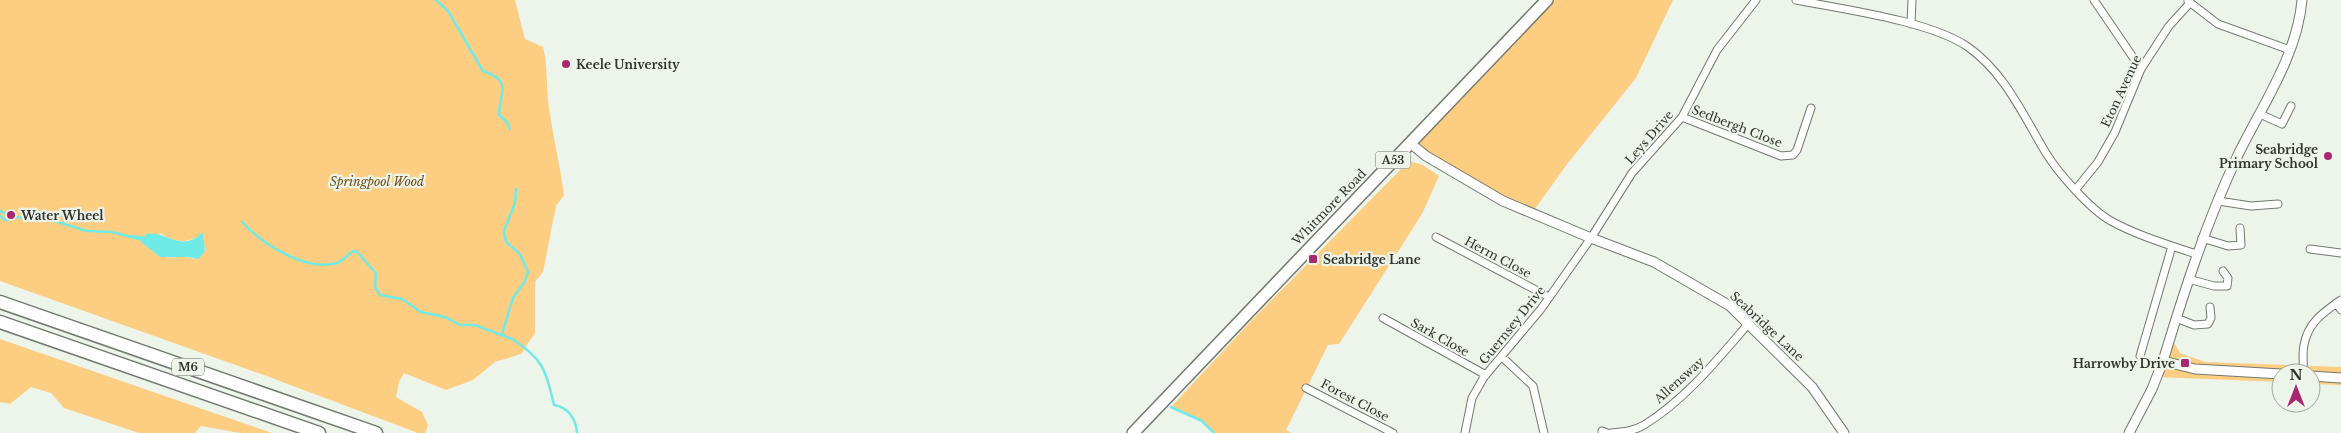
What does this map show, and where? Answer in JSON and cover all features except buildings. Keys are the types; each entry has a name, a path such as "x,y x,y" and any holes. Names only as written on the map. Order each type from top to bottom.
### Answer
{"highway":[{"name":"Whitmore Road","path":"1133,433 1547,0"},
{"name":"M6","path":"0,302 376,433"},
{"name":"M6","path":"0,322 319,433"}],"street":[{"name":"Leys Drive","path":"1591,238 1632,173 1682,118 1717,50 1756,0"},
{"path":"1796,0 1911,24 1936,32 1967,46 1995,72 2022,109 2047,155 2095,210 2112,221 2196,254"},
{"path":"1911,24 1912,0"},
{"path":"2094,0 2142,69"},
{"path":"2129,433 2152,389 2163,361 2202,238 2237,158 2290,50 2301,16 2302,0"},
{"path":"2188,2 2218,24 2290,50"},
{"name":"Eton Avenue","path":"2076,189 2098,162 2115,132 2142,69 2169,26 2188,2"},
{"path":"2260,114 2282,124 2292,106"},
{"name":"Sedbergh Close","path":"1682,118 1782,156 1793,155 1797,150 1811,108"},
{"name":"Seabridge Lane","path":"1410,143 1426,156 1503,201 1654,262 1710,292 1749,323 1812,387 1844,433"},
{"path":"2218,201 2251,206 2278,204"},
{"path":"2202,238 2228,246 2241,246 2240,228"},
{"name":"Herm Close","path":"1436,237 1549,298"},
{"name":"Guernsey Drive","path":"1466,433 1472,398 1486,374 1549,298 1591,238"},
{"path":"2140,356 2172,246"},
{"path":"2310,249 2341,253"},
{"path":"2188,279 2214,286 2227,286 2228,278 2223,271"},
{"path":"2303,363 2304,346 2308,333 2323,311 2338,302 2341,310"},
{"path":"2176,318 2194,325 2208,324 2211,318 2210,306"},
{"name":"Sark Close","path":"1383,318 1486,374"},
{"name":"Allensway","path":"1611,433 1627,432 1643,426 1669,406 1707,371 1749,323"},
{"path":"1502,357 1534,386 1544,433"},
{"path":"2163,361 2195,369 2271,373"},
{"path":"2321,377 2341,378"},
{"name":"Forest Close","path":"1306,388 1393,433"}],"green space":[{"name":"Springpool Wood","path":"0,0 515,0 525,39 543,47 546,62 549,108 564,195 556,206 543,272 535,282 535,333 521,354 495,362 473,380 446,390 404,373 399,382 396,397 422,412 428,425 425,433 418,433 264,375 0,281","holes":["160,233 171,239 182,241 198,237 203,233 205,251 194,259 157,254 151,250"]},
{"path":"1547,0 1673,0 1636,78 1568,163 1532,213 1410,143"},
{"path":"1409,161 1423,165 1439,176 1422,214 1339,344 1328,345 1286,430 1292,433 1214,433 1202,420 1171,407 1253,319"},
{"path":"0,339 272,433 240,433 201,426 195,433 139,433 64,408 51,393 31,387 10,404 0,402"},
{"path":"2169,342 2175,344 2180,353 2205,362 2271,364 2271,382 2157,377"},
{"path":"2321,366 2341,367 2341,385 2321,384"}],"water":[{"path":"203,232 205,251 199,259 160,257 141,242 146,234 188,241"}],"waterway":[{"path":"436,0 448,11 483,71 499,79 502,84 499,115 507,122 510,129"},
{"path":"504,335 502,334 513,298 525,281 528,272 520,254 506,242 504,231 515,203 516,189"},
{"path":"0,211 14,217 48,219 87,231 112,232 143,240"},
{"path":"0,216 5,220 14,218"},
{"path":"242,222 261,239 298,260 325,265 337,263 353,251 357,252 376,273 375,287 380,295 402,299 421,312 445,317 460,325 475,325 512,339"},
{"path":"132,236 144,238"},
{"path":"511,338 536,358 545,373 554,405 563,408 570,414 575,423 577,433"},
{"path":"1171,407 1202,421 1214,433"}],"place":[{"name":"Keele University","path":"566,64"},
{"name":"Seabridge Primary School","path":"2328,156"},
{"name":"Water Wheel","path":"11,215"},
{"name":"Seabridge Lane","path":"1313,259"},
{"name":"Harrowby Drive","path":"2185,363"}]}
